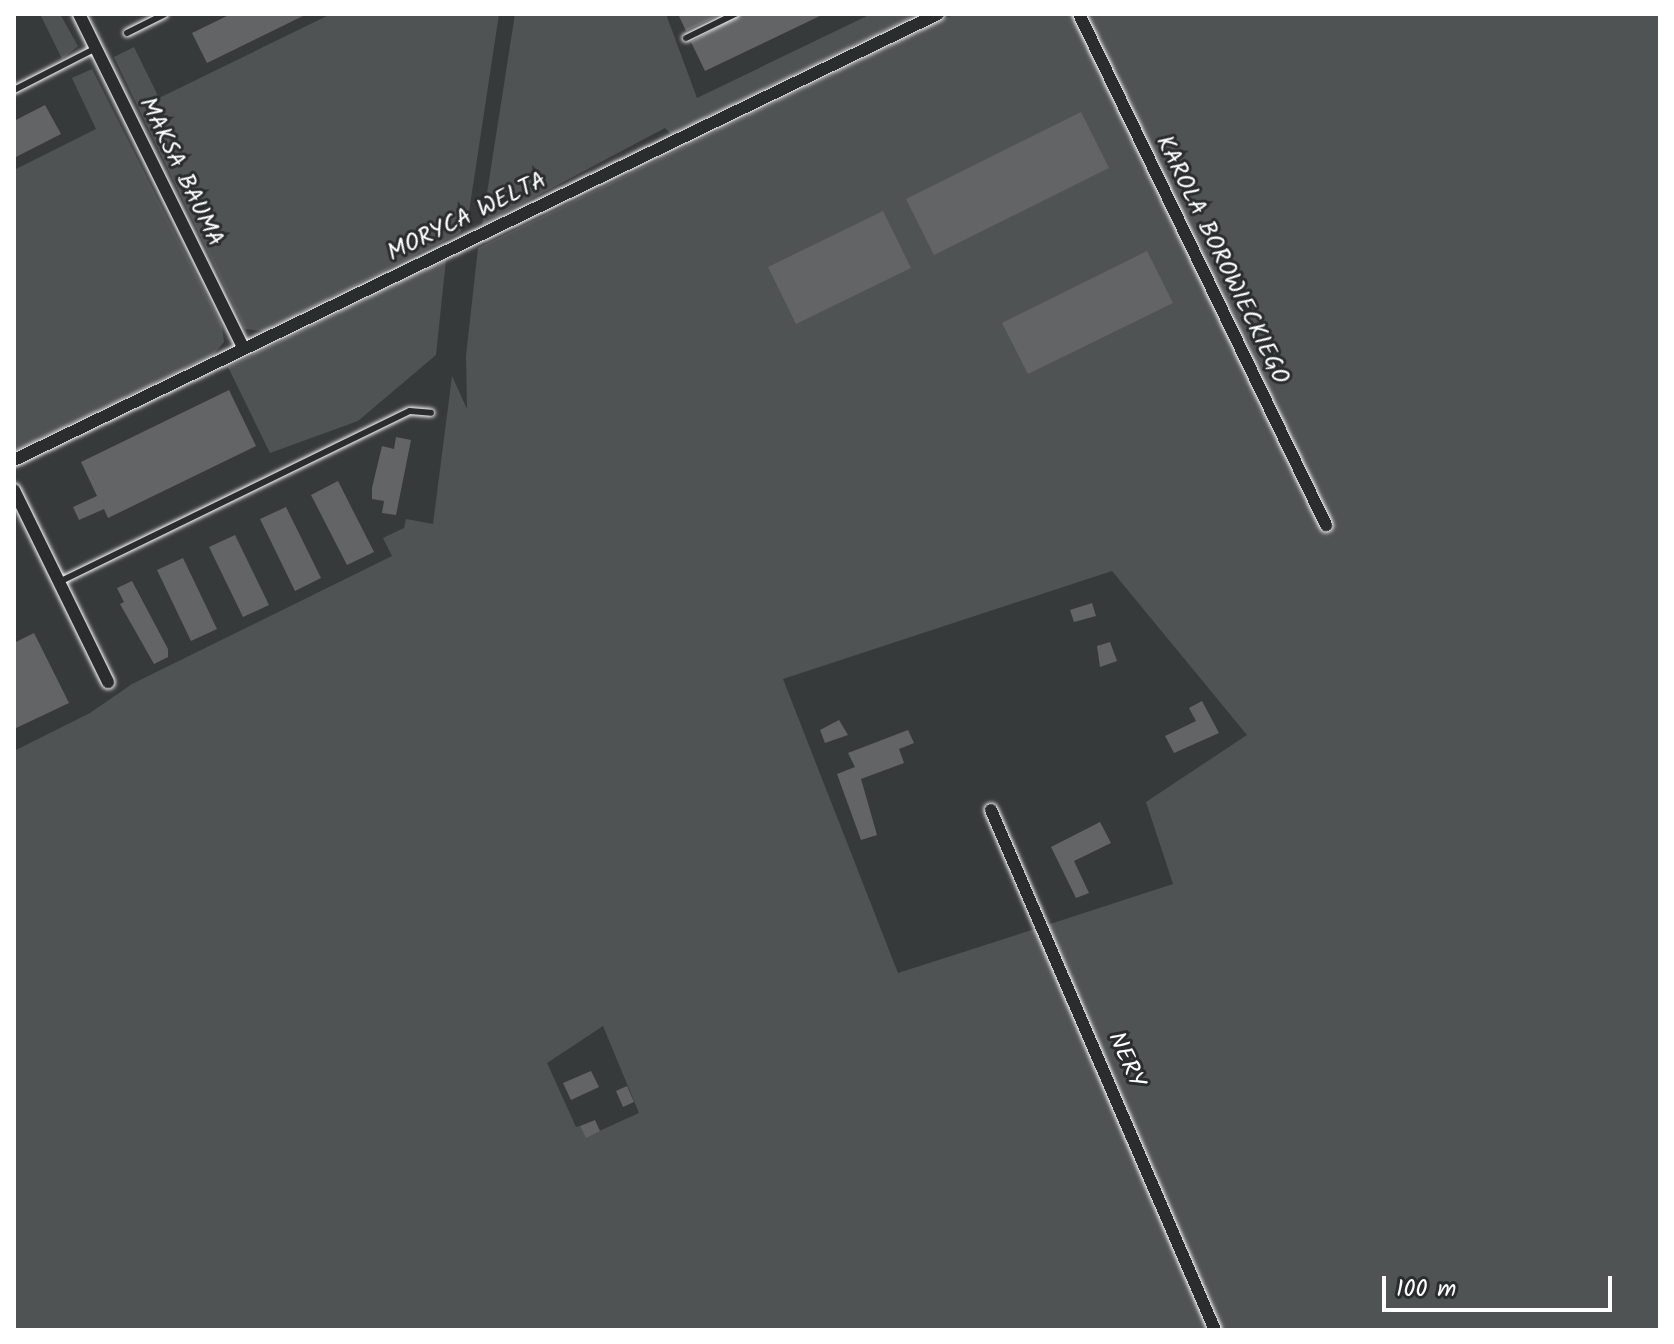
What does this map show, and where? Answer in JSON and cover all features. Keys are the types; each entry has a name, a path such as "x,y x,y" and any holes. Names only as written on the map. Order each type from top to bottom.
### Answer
{"street":[{"name":"MAKSA BAUMA","path":"79,14 244,349"},
{"name":"MORYCA WELTA","path":"14,460 938,14"},
{"name":"KAROLA BOROWIECKIEGO","path":"1079,14 1326,525"},
{"path":"14,490 108,682"},
{"name":"NERY","path":"991,810 1215,1330"}],"lane":[{"path":"127,33 165,14"},
{"path":"686,38 735,14"},
{"path":"14,90 96,48"},
{"path":"59,582 410,411 431,413"}],"shaded area":[{"path":"60,14 78,46 62,59 41,16"},
{"path":"331,14 499,14 469,212 460,233 263,331 245,329 114,57 134,47 159,98"},
{"path":"515,14 666,14 697,98 871,14 918,14 671,134 665,128 482,225"},
{"path":"955,14 1660,14 1660,1330 1221,1330 1047,925 1173,884 1146,802 1247,735 1112,571 783,679 898,973 1038,928 1210,1330 14,1330 14,751 90,713 132,684 392,556 383,538 404,528 406,519 433,524 452,376 467,409 466,356 478,248","holes":["603,1026 639,1113 586,1137 580,1126 576,1127 547,1063"]},
{"path":"92,69 222,326 224,342 214,354 14,451 14,170 96,129 72,78"},
{"path":"446,260 436,355 358,421 270,453 228,367"}],"building":[{"path":"231,14 307,14 207,63 192,33"},
{"path":"678,14 721,14 686,31"},
{"path":"741,14 824,14 705,71 691,42"},
{"path":"45,105 61,134 14,158 14,121"},
{"path":"1081,112 1109,168 934,255 906,199"},
{"path":"883,211 911,268 796,324 768,267"},
{"path":"1147,251 1173,303 1028,374 1002,323"},
{"path":"229,390 256,446 108,518 104,509 79,520 73,507 97,496 81,462"},
{"path":"396,437 411,440 396,515 382,513 384,501 372,499 372,488 382,446 394,449"},
{"path":"338,481 374,552 347,565 311,495"},
{"path":"286,507 321,578 295,591 260,519"},
{"path":"235,535 269,605 243,617 209,547"},
{"path":"183,558 217,629 191,641 157,570"},
{"path":"132,581 168,649 168,657 154,664 120,604 124,602 117,588"},
{"path":"1092,603 1096,616 1074,622 1070,610"},
{"path":"34,633 69,703 14,729 14,643"},
{"path":"1110,642 1117,661 1100,667 1097,646"},
{"path":"1202,701 1219,733 1174,753 1165,736 1196,721 1189,708"},
{"path":"839,720 848,735 825,743 820,730"},
{"path":"908,730 914,743 899,749 904,763 861,779 877,835 861,840 837,774 855,767 848,753"},
{"path":"1100,822 1111,843 1074,861 1089,893 1076,898 1051,847"},
{"path":"591,1071 599,1087 571,1100 563,1083"},
{"path":"627,1086 634,1102 623,1107 616,1091"},
{"path":"595,1120 600,1131 586,1138 580,1126"}]}
